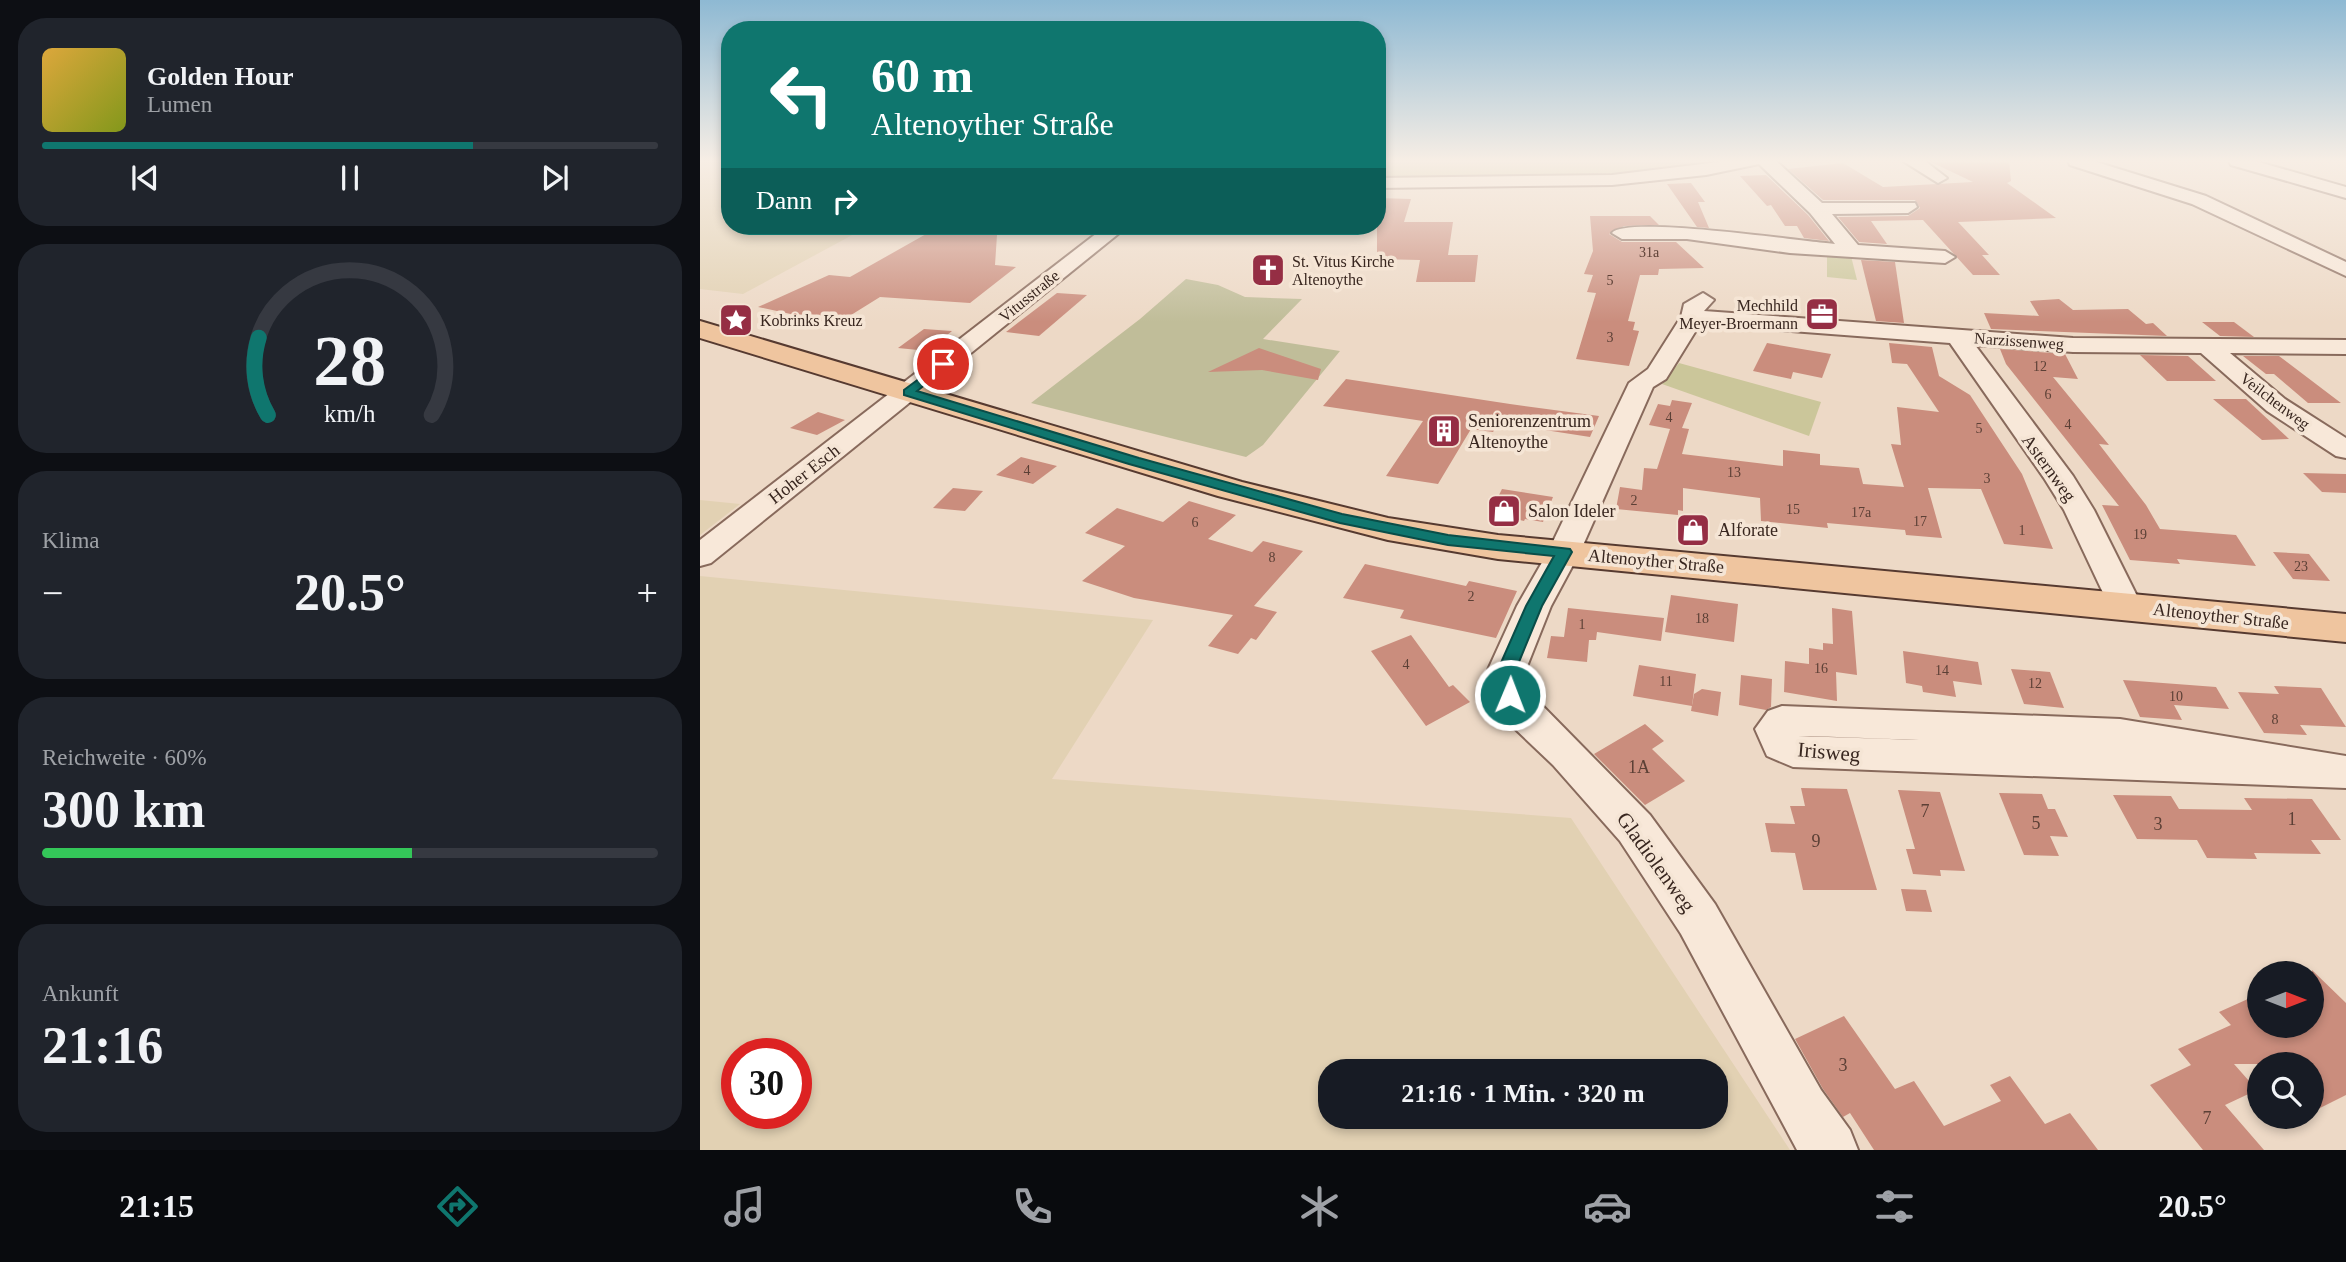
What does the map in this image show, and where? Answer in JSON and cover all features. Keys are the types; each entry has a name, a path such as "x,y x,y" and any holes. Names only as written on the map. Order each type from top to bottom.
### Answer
{"main road":[{"name":"Altenoyther Straße","path":"700,329 1111,454 1340,518 1448,540 2346,628"}],"street":[{"path":"1822,215 1852,251"},
{"path":"2230,215 2346,270"},
{"path":"1622,233 1687,233 1790,247 1945,257"},
{"name":"Vitusstraße","path":"908,393 1107,235"},
{"name":"Narzissenweg","path":"1564,552 1642,383 1657,374 1698,309 1961,337 2073,345 2346,347"},
{"name":"Asternweg","path":"1961,337 1964,348 2003,405 2065,487 2125,606"},
{"name":"Veilchenweg","path":"2208,347 2276,405 2346,450"},
{"name":"Hoher Esch","path":"700,556 908,393"},
{"name":"Gladiolenweg","path":"1564,552 1534,606 1505,674 1510,695 1525,715 1567,754 1635,828 1698,919 1802,1109 1830,1150"},
{"name":"Irisweg","path":"1782,721 1810,721 2120,734 2336,771 1818,753 1793,751 1781,746 1775,729 1782,721"}],"shaded area":[{"path":"700,215 721,215 721,235 852,235 743,294 700,289"},
{"path":"1827,254 1851,256 1857,280 1827,277"},
{"path":"1186,279 1218,285 1245,297 1302,299 1263,339 1340,351 1263,445 1246,457 1031,403 1140,319"},
{"path":"1679,363 1821,402 1809,436 1662,384"},
{"path":"700,500 740,504 700,535"},
{"path":"700,576 1153,620 1052,779 1571,818 1790,1150 700,1150"}],"building":[{"path":"1386,215 1406,215 1404,222 1453,222 1448,255 1478,255 1475,282 1416,282 1420,260 1377,259 1377,235 1386,235"},
{"path":"1688,215 1703,215 1709,228 1697,227"},
{"path":"1777,215 1808,215 1829,241 1804,238 1797,226 1785,226"},
{"path":"2051,215 2056,218 1958,222 1989,255 1982,255 2000,275 1973,275 1923,220 1871,221 1887,244 1859,242 1838,217"},
{"path":"1590,216 1650,216 1659,225 1624,226 1609,234 1622,242 1676,242 1704,268 1659,269 1658,275 1640,275 1628,321 1635,322 1633,330 1639,331 1629,366 1576,359 1596,293 1587,292 1593,275 1584,274 1593,251"},
{"path":"924,235 997,235 995,265 1016,267 970,303 880,297 835,325 802,322 809,318 758,307 829,275 850,277"},
{"path":"1861,260 1895,262 1904,323 1876,321"},
{"path":"1057,293 1087,295 1039,336 1006,332"},
{"path":"2059,299 2073,310 2128,309 2146,324 2153,323 2167,336 1991,329 1984,313 2039,316 2030,301"},
{"path":"2202,322 2234,322 2254,337 2220,336"},
{"path":"924,329 952,331 928,351 898,348"},
{"path":"1767,343 1831,354 1822,378 1793,372 1791,379 1753,371"},
{"path":"1889,343 1932,347 1939,376 1970,395 2022,474 2053,549 2004,544 1981,489 1928,488 1942,538 1906,535 1905,530 1827,523 1828,528 1761,521 1760,498 1683,488 1683,511 1678,510 1678,515 1616,509 1620,487 1642,490 1644,468 1657,469 1670,429 1649,425 1658,404 1670,406 1672,400 1692,403 1682,428 1689,429 1682,454 1783,466 1783,450 1820,454 1820,465 1859,468 1863,484 1904,487 1891,444 1901,445 1897,407 1939,412 1907,364 1892,363"},
{"path":"1259,348 1321,369 1318,380 1262,370 1208,372"},
{"path":"2000,349 2065,354 2078,379 2053,377 2109,445 2099,444 2146,505 2160,529 2236,535 2256,566 2177,559 2180,564 2130,560 2102,505 2119,506 2006,364"},
{"path":"2140,355 2188,356 2216,381 2167,381"},
{"path":"2243,356 2279,356 2341,403 2308,403 2274,374 2266,374"},
{"name":"Seniorenzentrum Altenoythe","path":"1346,379 1599,416 1590,437 1499,423 1493,432 1471,429 1438,484 1386,476 1423,421 1323,406"},
{"path":"2213,399 2246,399 2289,439 2262,440"},
{"path":"818,412 845,420 817,435 790,428"},
{"path":"1021,457 1057,466 1033,484 996,475"},
{"path":"2303,473 2346,474 2346,493 2322,492"},
{"path":"953,488 983,491 965,511 933,508"},
{"path":"1502,489 1553,497 1543,522 1524,521 1490,513"},
{"path":"1189,501 1236,515 1208,539 1252,552 1263,541 1303,551 1254,606 1277,612 1256,640 1251,638 1238,654 1208,646 1233,615 1134,598 1082,581 1125,546 1085,533 1117,508 1163,522"},
{"path":"2273,552 2309,554 2330,581 2293,579"},
{"path":"1365,564 1466,586 1469,581 1517,591 1496,638 1400,618 1404,610 1343,598"},
{"path":"1671,595 1738,604 1734,642 1665,632"},
{"path":"1568,608 1664,618 1661,641 1597,632 1596,640 1589,640 1587,662 1547,658 1551,636 1564,637"},
{"path":"1832,608 1852,611 1857,675 1836,672 1837,701 1784,692 1785,661 1809,664 1809,648 1823,650 1823,643 1833,644"},
{"path":"1411,635 1449,687 1453,685 1470,702 1426,726 1371,651"},
{"path":"1903,651 1978,662 1982,685 1953,681 1956,697 1923,692 1922,686 1906,683"},
{"path":"1639,665 1696,674 1692,706 1633,696"},
{"path":"2011,669 2050,672 2064,708 2024,704"},
{"path":"1741,675 1772,679 1771,707 1766,710 1739,705"},
{"path":"2123,680 2216,687 2229,709 2174,705 2182,720 2140,717"},
{"path":"2274,686 2321,688 2346,727 2300,725 2307,735 2264,733 2238,692 2279,694"},
{"path":"1702,689 1721,692 1718,716 1691,711 1694,694"},
{"path":"1645,724 1664,741 1652,749 1685,781 1645,805 1594,754"},
{"path":"1801,788 1847,789 1877,890 1803,890 1795,853 1771,852 1765,823 1795,824 1790,806 1805,806"},
{"path":"1898,790 1940,792 1965,871 1940,870 1941,876 1913,874 1906,849 1915,849"},
{"path":"1999,793 2042,794 2048,809 2055,809 2068,837 2050,836 2059,856 2024,855"},
{"path":"2113,795 2171,796 2179,809 2252,810 2244,798 2312,799 2341,840 2311,840 2321,854 2254,853 2257,859 2207,858 2197,840 2137,839"},
{"path":"1901,889 1926,890 1932,912 1906,911"},
{"path":"2324,982 2346,1003 2346,1095 2324,1106 2324,1052 2247,1052 2247,1064 2234,1064 2247,1079 2247,1095 2225,1105 2264,1150 2203,1150 2150,1085 2191,1065 2178,1049 2231,1025 2219,1012 2247,999 2247,1038 2324,1038"},
{"path":"1844,1016 1895,1089 1914,1081 1944,1126 2001,1101 1990,1085 2010,1076 2045,1124 2070,1113 2098,1150 1874,1150 1850,1113 1843,1117 1823,1089 1795,1039"}],"place":[{"name":"St. Vitus Kirche Altenoythe","path":"1268,270"},
{"name":"Mechhild Meyer-Broermann","path":"1822,314"},
{"name":"Kobrinks Kreuz","path":"736,320"},
{"name":"Seniorenzentrum Altenoythe","path":"1444,431"},
{"name":"Salon Ideler","path":"1504,511"},
{"name":"Alforate","path":"1693,530"}],"route":[{"path":"943,364 908,393 1230,489 1340,518 1448,540 1564,552 1534,606 1505,674 1510,695"}]}
